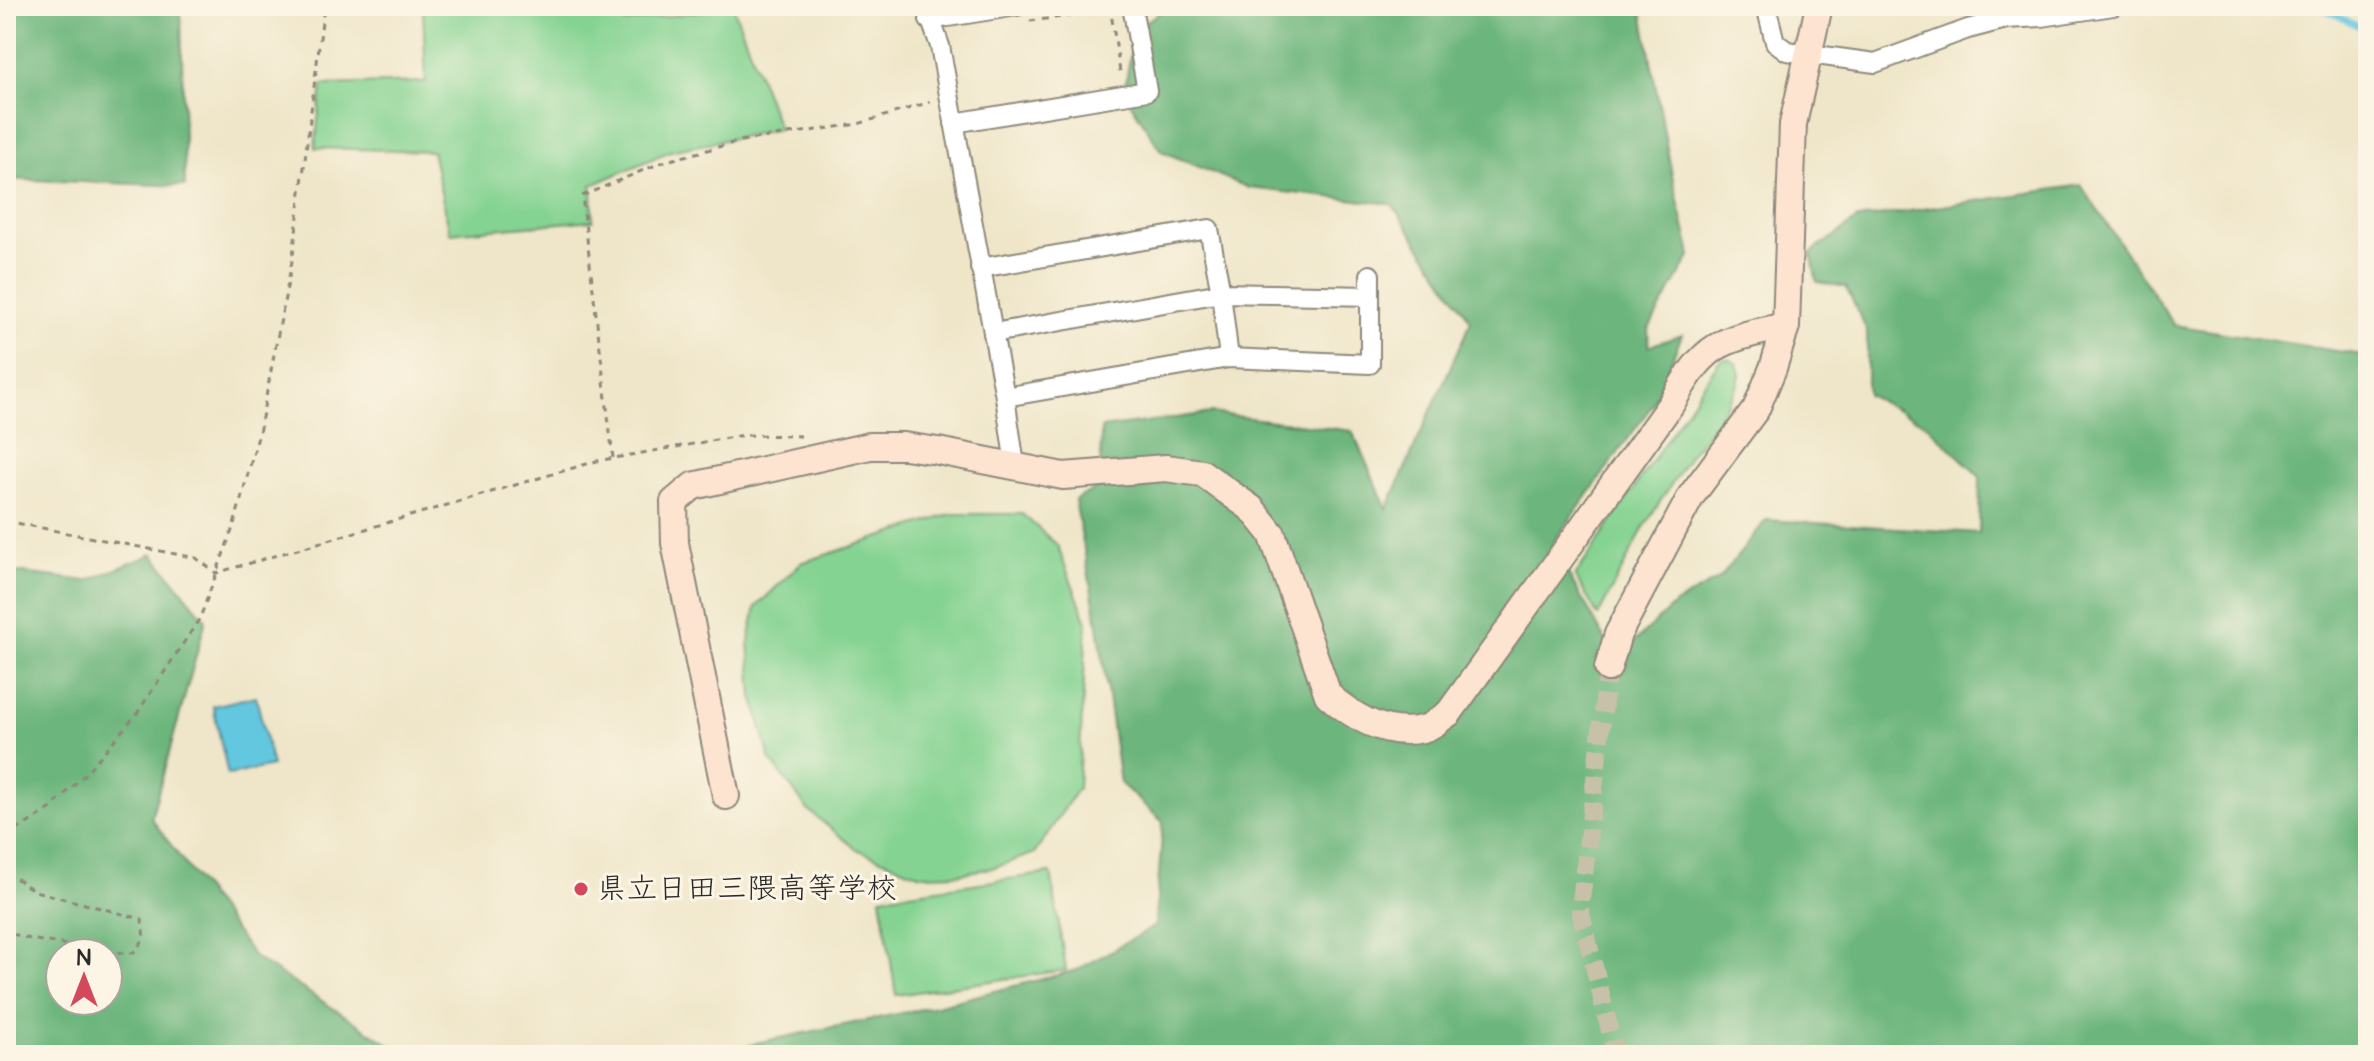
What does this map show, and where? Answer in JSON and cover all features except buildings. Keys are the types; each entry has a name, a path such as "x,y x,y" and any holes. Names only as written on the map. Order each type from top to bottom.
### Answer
{"street":[{"path":"1015,465 940,46 928,13 1017,6"},
{"path":"954,123 1147,91 1132,6"},
{"path":"1766,6 1775,42 1787,51 1875,63 1968,29 2006,19 2113,6"},
{"path":"1608,668 1618,634 1691,496 1756,409 1773,368 1786,326 1793,124 1819,6"},
{"path":"980,268 1209,229 1229,358"},
{"path":"1005,397 1229,358 1370,364 1370,275"},
{"path":"993,333 1221,293 1370,296"},
{"path":"726,796 675,543 674,502 693,486 870,446 904,446 1063,476 1166,468 1202,473 1252,509 1272,534 1328,695 1348,713 1375,725 1402,731 1425,729 1449,713 1671,404 1692,367 1721,342 1786,326"}],"path":[{"path":"6,837 50,809 136,715 200,618 245,491 256,448 293,256 324,6"},
{"path":"1110,6 1120,72"},
{"path":"613,458 582,196 663,162 714,148 740,141 858,124 949,96"},
{"path":"216,573 613,458 744,435 805,436"},
{"path":"6,521 196,558 216,573"},
{"path":"6,872 35,891 142,919 144,939 133,953 96,952 6,932"},
{"path":"6,1037 15,1055"}],"green space":[{"path":"6,6 185,6 181,10 185,186 6,179"},
{"path":"423,6 618,6 624,23 733,6 779,129 670,151 592,185 593,220 450,233 432,151 315,148 322,85 426,82"},
{"path":"621,6 662,6 664,13 626,21"},
{"path":"1169,6 1641,6 1672,175 1691,255 1648,330 1649,346 1682,335 1653,404 1552,545 1616,659 1675,604 1721,577 1766,520 1979,533 1980,477 1926,424 1867,395 1867,331 1846,287 1817,282 1811,253 1858,219 2081,185 2174,325 2368,356 2368,1055 723,1055 756,1043 936,1006 1077,970 1155,926 1163,822 1120,783 1098,625 1075,500 1100,486 1101,428 1211,413 1352,431 1387,509 1471,321 1392,204 1249,188 1161,151 1124,92 1135,29"},
{"path":"1728,359 1737,364 1740,375 1737,387 1716,424 1691,453 1644,527 1598,616 1575,576 1720,360"},
{"path":"952,514 1022,514 1057,545 1087,622 1078,788 1035,853 996,867 958,874 921,875 856,849 808,810 770,759 753,696 749,641 756,607 801,563"},
{"path":"153,554 206,620 151,818 255,958 406,1055 6,1055 6,571 87,581"},
{"path":"1051,873 1066,970 896,995 881,897"}],"water":[{"path":"256,696 272,766 228,775 213,706"}],"waterway":[{"path":"2318,6 2368,31"}],"tunnel":[{"path":"1608,668 1580,910 1616,1055"}],"place":[{"name":"県立日田三隈高等学校","path":"581,889"}]}
